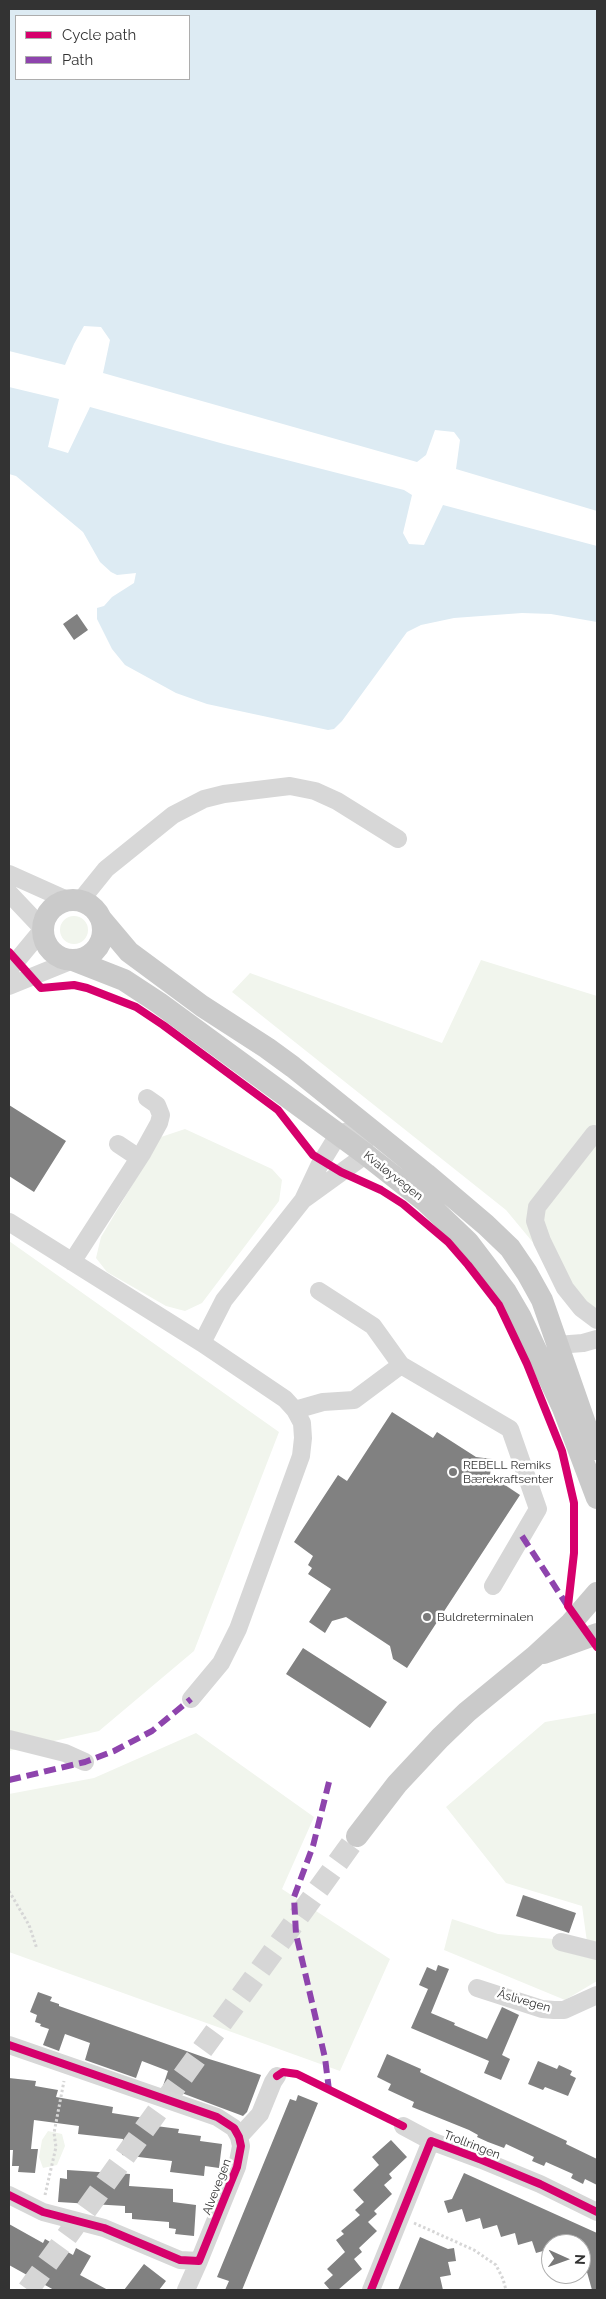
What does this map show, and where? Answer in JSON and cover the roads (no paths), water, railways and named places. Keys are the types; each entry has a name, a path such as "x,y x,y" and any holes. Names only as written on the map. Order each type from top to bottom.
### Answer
{"main road":[{"path":"74,900 94,908 102,920 103,928 100,944 88,956 73,960 63,958 48,947 42,929 47,913 52,907 74,900"},
{"name":"Kvaløyvegen","path":"102,920 129,952 202,1006 267,1048 434,1180 510,1248 542,1300 597,1457"},
{"name":"Kvaløyvegen","path":"73,960 124,980 136,987 364,1153 425,1201 468,1242 506,1292 543,1362 589,1472 597,1498"},
{"path":"357,1836 397,1784 440,1738 473,1706 534,1657 571,1623 597,1593"},
{"path":"534,1657 597,1634"}],"street":[{"path":"9,874 74,900 106,869 173,815 204,799 224,794 290,786 315,791 336,801 398,839"},
{"path":"9,893 42,929 9,970"},
{"path":"9,986 73,960"},
{"path":"72,1262 139,1158 159,1123 161,1115 158,1105 147,1098"},
{"path":"202,1343 224,1300 302,1200 338,1135 364,1125 364,1153 357,1161 302,1200"},
{"path":"594,1134 537,1207 535,1221 542,1241 565,1288 581,1308 597,1320"},
{"path":"118,1144 139,1158"},
{"path":"9,1222 202,1343 284,1399 295,1410 302,1423 301,1456 230,1648 212,1676 191,1699"},
{"path":"319,1291 373,1326 401,1365 510,1429 538,1509 493,1586"},
{"path":"558,1345 583,1343 597,1339"},
{"path":"295,1410 323,1402 354,1400 401,1365"},
{"path":"9,1739 65,1753 85,1762"},
{"path":"561,1942 597,1951"},
{"name":"Åslivegen","path":"477,1988 542,2009 554,2010 564,2010 597,1996"},
{"path":"9,2044 208,2113 234,2128 239,2137 260,2114 272,2082 277,2076"},
{"path":"404,2126 431,2141"},
{"name":"Alvevegen","path":"186,2290 238,2162 241,2146 239,2137"},
{"name":"Trollringen","path":"371,2290 431,2141 540,2184 597,2212"},
{"path":"9,2195 43,2212 104,2228 180,2260 199,2261"}],"tunnel":[{"path":"28,2290 357,1836"}],"place":[{"name":"REBELL Remiks Bærekraftsenter","path":"453,1472"},
{"name":"Buldreterminalen","path":"427,1617"}]}
